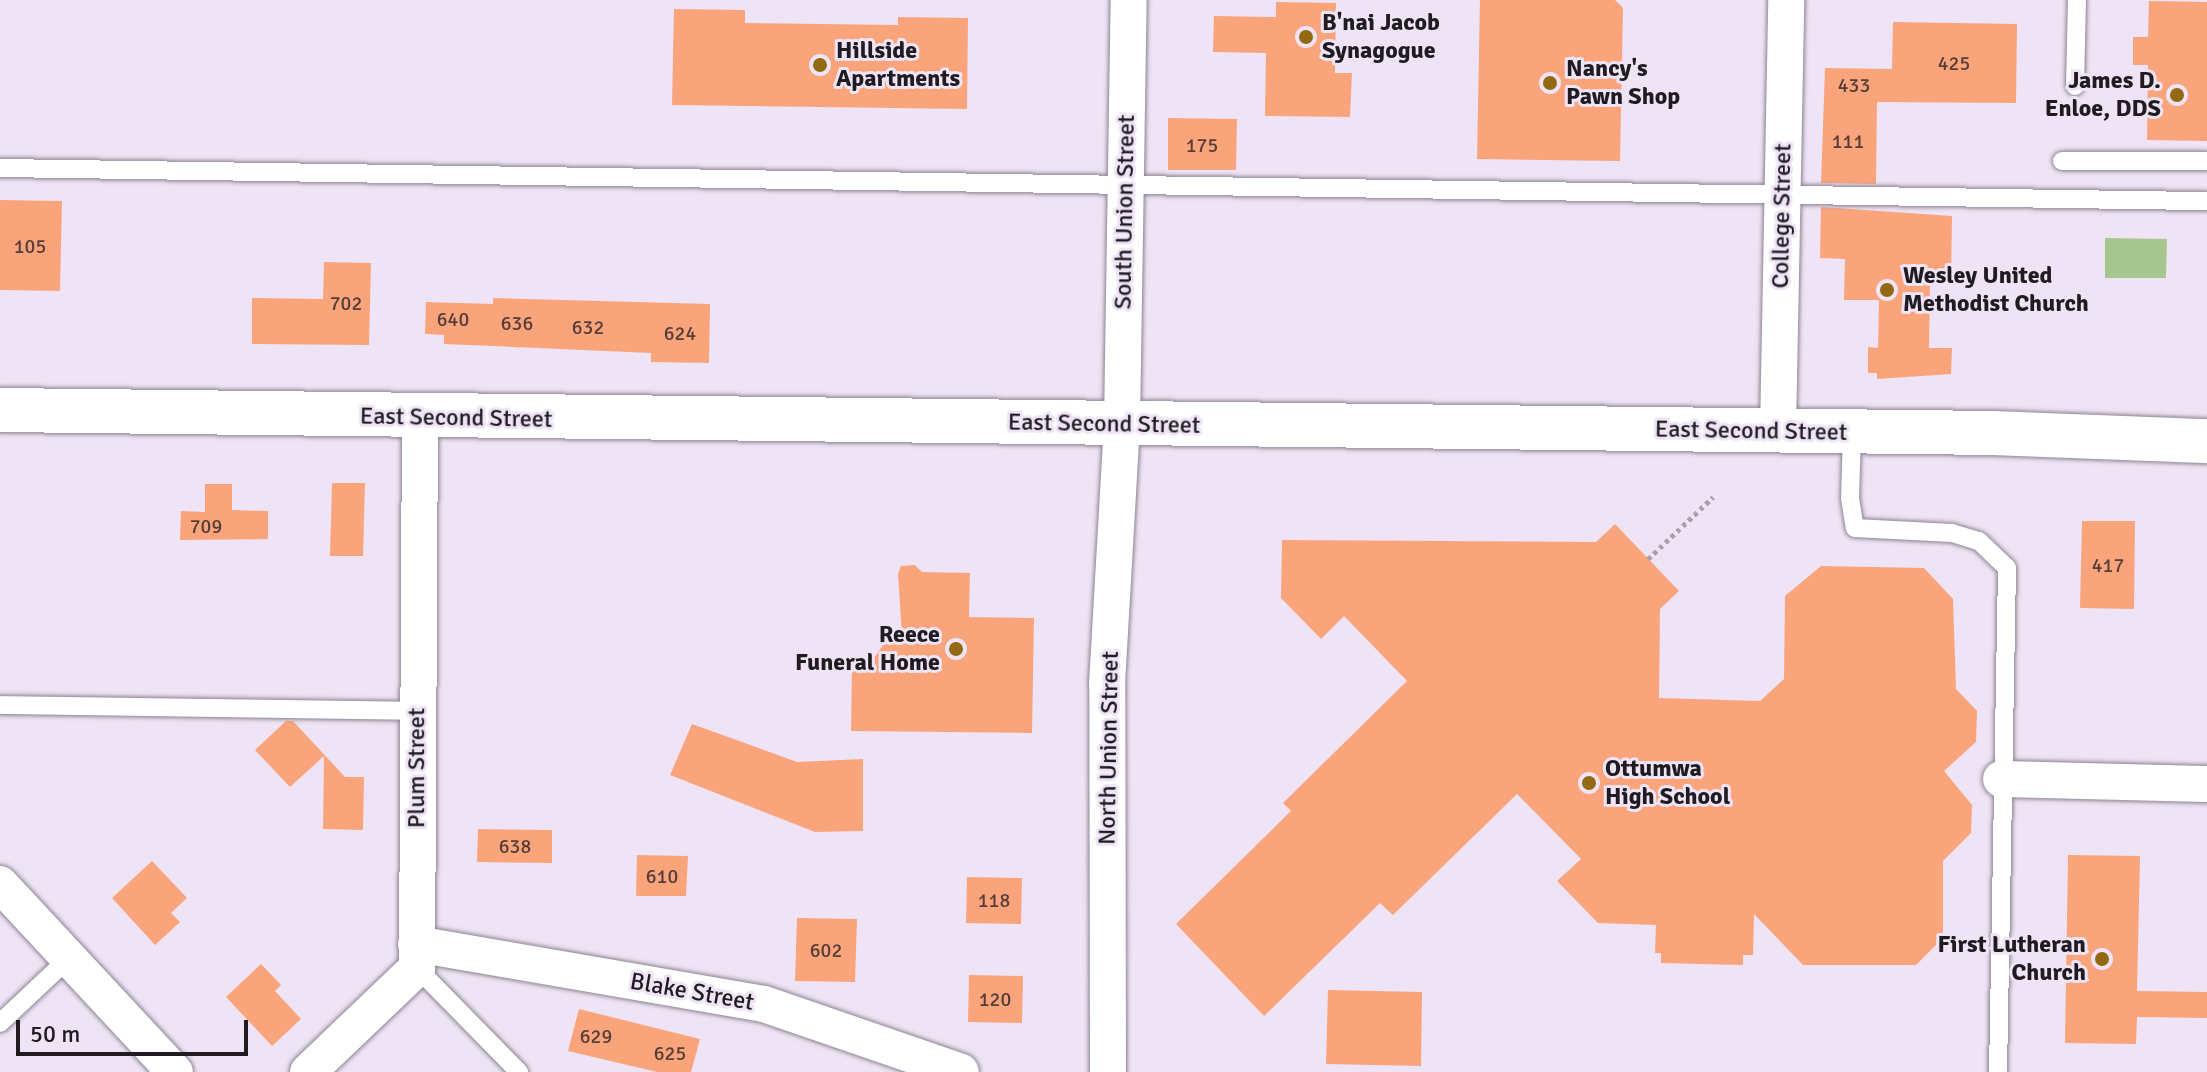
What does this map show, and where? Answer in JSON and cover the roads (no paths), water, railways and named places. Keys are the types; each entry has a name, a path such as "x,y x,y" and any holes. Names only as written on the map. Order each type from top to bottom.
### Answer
{"street":[{"name":"South Union Street","path":"1122,424 1129,0"},
{"name":"College Street","path":"1778,431 1786,0"},
{"name":"East Second Street","path":"0,410 1852,432 2207,441"},
{"name":"Plum Street","path":"416,956 420,417"},
{"name":"North Union Street","path":"1108,1072 1107,684 1122,424"},
{"path":"2001,779 2207,784"},
{"path":"0,884 175,1072"},
{"path":"308,1072 416,956"},
{"name":"Blake Street","path":"416,956 764,1004 961,1072"}],"lane":[{"path":"2075,86 2077,0"},
{"path":"2062,161 2207,161"},
{"path":"0,168 2207,201"},
{"path":"1852,432 1850,498 1855,528 1952,533 1979,541 2007,568 1998,1072"},
{"path":"0,705 418,711"},
{"path":"416,956 519,1072"},
{"path":"0,1023 69,958"}],"place":[{"name":"B'nai Jacob Synagogue","path":"1306,37"},
{"name":"Hillside Apartments","path":"820,65"},
{"name":"Nancy's Pawn Shop","path":"1550,83"},
{"name":"James D. Enloe, DDS","path":"2177,95"},
{"name":"Wesley United Methodist Church","path":"1887,290"},
{"name":"Reece Funeral Home","path":"956,649"},
{"name":"Ottumwa High School","path":"1589,783"},
{"name":"First Lutheran Church","path":"2102,959"}]}
